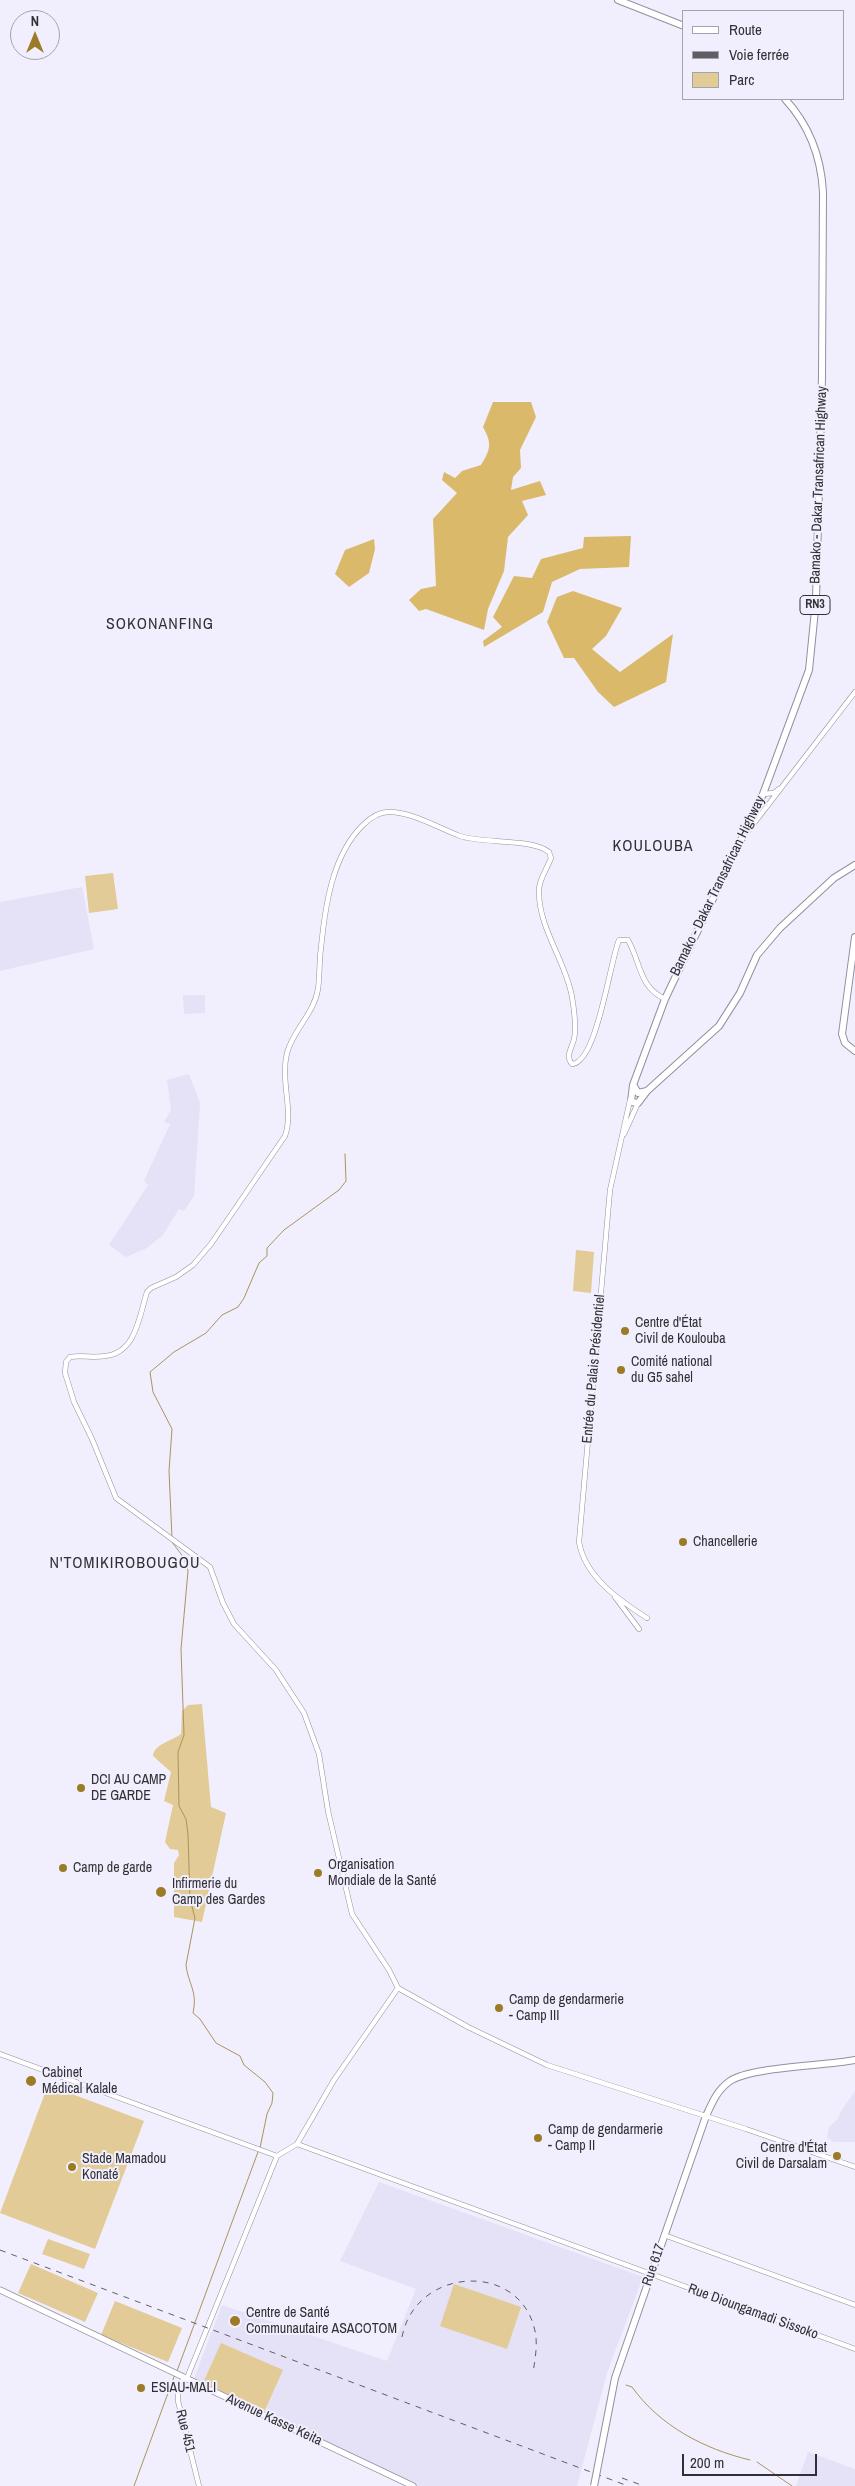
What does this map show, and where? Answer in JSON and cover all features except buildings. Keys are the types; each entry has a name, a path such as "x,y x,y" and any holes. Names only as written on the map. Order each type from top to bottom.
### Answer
{"highway":[{"path":"618,0 682,25"},
{"name":"Bamako - Dakar Transafrican Highway","path":"633,1085 665,999 764,794 809,670 817,568 822,377 822,180 819,158 809,133 786,100"},
{"path":"630,1100 632,1103 638,1103 647,1091 719,1026 740,993 758,955 780,928 834,878 855,865"},
{"path":"855,937 842,1034 845,1043 855,1051"},
{"path":"633,1085 638,1094 647,1091"},
{"name":"RN3","path":"630,1100 633,1085"},
{"name":"Rue 617","path":"594,2486 614,2378 714,2097 722,2087 741,2076 855,2060"}],"main road":[{"name":"Avenue Kasse Keita","path":"0,2290 413,2486"}],"street":[{"path":"743,836 855,692"},
{"path":"764,794 774,793 786,783"},
{"path":"665,999 654,994 648,987 628,940 619,940 591,1041 581,1060 572,1064 569,1055 574,1031 569,982 546,923 539,890 540,881 551,858 549,852 536,846 464,837 406,814 388,812 377,814 353,834 343,851 329,898 315,1001 287,1053 284,1086 289,1122 284,1136 211,1244 193,1266 176,1277 151,1288 147,1292 129,1346 115,1354 105,1356 79,1355 70,1357 66,1362 65,1373 74,1402 92,1439 116,1498 210,1567 223,1603 234,1624 276,1670 304,1713 319,1754 328,1811 352,1914 389,1970 398,1988 468,2027 547,2065 706,2116 855,2167"},
{"name":"Entrée du Palais Présidentiel","path":"630,1100 610,1190 579,1531 583,1558 596,1577 609,1590 639,1629"},
{"name":"Entrée du Palais Présidentiel","path":"621,1140 638,1103"},
{"name":"Entrée du Palais Présidentiel","path":"609,1590 647,1618"},
{"path":"0,2054 277,2156 297,2144 334,2080 398,1988"},
{"name":"Rue Dioungamadi Sissoko","path":"297,2144 855,2349"},
{"name":"Rue 451","path":"200,2486 178,2401 178,2387 186,2378 277,2156"},
{"path":"664,2235 855,2305"}],"shaded area":[{"path":"493,402 531,402 536,417 520,450 521,468 513,477 511,490 540,481 546,495 522,501 528,515 508,537 504,571 488,609 484,630 426,609 419,611 409,600 421,589 436,586 433,519 457,493 442,480 444,472 455,478 462,471 481,465 487,455 489,446 488,437 483,427"},
{"path":"631,536 629,567 580,569 552,582 543,612 484,647 483,641 502,627 493,617 514,576 532,578 541,559 583,548 584,537"},
{"path":"374,539 375,549 369,573 349,587 335,574 345,550"},
{"path":"573,591 622,608 606,636 592,649 620,672 673,634 666,682 614,707 598,692 574,658 564,658 547,622 557,597"},
{"path":"82,887 94,949 0,971 0,902"},
{"path":"183,995 205,995 205,1013 184,1014"},
{"path":"189,1074 200,1103 194,1196 184,1211 179,1209 163,1235 147,1248 126,1257 109,1245 148,1185 144,1181 170,1124 164,1122 171,1110 167,1080"},
{"path":"855,2091 855,2142 834,2142 827,2138 829,2127 838,2119 841,2111"},
{"path":"379,2182 643,2277 607,2373 577,2486 416,2486 193,2381 222,2305 387,2361 416,2289 340,2261"},
{"path":"808,2452 855,2469 855,2486 796,2486"}],"green space":[{"path":"113,873 118,909 89,913 85,876"},
{"path":"576,1250 594,1252 591,1293 573,1291"},
{"path":"202,1704 211,1807 226,1813 202,1922 174,1917 174,1863 179,1855 178,1850 170,1849 165,1842 173,1805 164,1801 171,1772 153,1756 157,1748 181,1734 182,1711 188,1705"},
{"name":"Stade Mamadou Konaté","path":"48,2085 144,2121 95,2249 0,2213"},
{"path":"48,2239 90,2254 84,2269 42,2254"},
{"path":"31,2264 98,2293 85,2322 18,2293"},
{"path":"454,2284 521,2307 507,2349 440,2326"},
{"path":"115,2301 182,2328 168,2362 101,2335"},
{"path":"221,2343 283,2370 265,2410 203,2383"}],"waterway":[{"path":"172,1538 169,1471 172,1429 153,1392 150,1372 174,1352 206,1333 222,1315 238,1307 244,1298 259,1263 267,1256 267,1248 284,1230 339,1190 346,1181 345,1154"},
{"path":"172,1542 184,1558 188,1571 181,1649 184,1735 178,1752 179,1806 186,1819 190,1899 195,1918 186,1965 187,1972 194,1993 193,2013 200,2019 216,2043 240,2056 244,2065 265,2082 273,2093 260,2148"},
{"path":"177,2371 258,2152"},
{"path":"134,2486 175,2374"},
{"path":"626,2385 632,2387 656,2413 684,2434 716,2449 750,2460"},
{"path":"757,2462 792,2486"}],"railway":[{"path":"0,2250 628,2486"},
{"path":"402,2337 411,2314 426,2297 446,2286 468,2281 490,2283 510,2292 526,2308 536,2336 533,2373"},
{"path":"622,2478 644,2486"}],"place":[{"name":"Centre d'État Civil de Koulouba","path":"625,1331"},
{"name":"Comité national du G5 sahel","path":"621,1370"},
{"name":"Chancellerie","path":"683,1542"},
{"name":"DCI AU CAMP DE GARDE","path":"81,1788"},
{"name":"Camp de garde","path":"63,1868"},
{"name":"Organisation Mondiale de la Santé","path":"318,1873"},
{"name":"Infirmerie du Camp des Gardes","path":"161,1892"},
{"name":"Camp de gendarmerie - Camp III","path":"499,2008"},
{"name":"Cabinet Médical Kalale","path":"31,2081"},
{"name":"Camp de gendarmerie - Camp II","path":"538,2138"},
{"name":"Centre d'État Civil de Darsalam","path":"837,2156"},
{"name":"Stade Mamadou Konaté","path":"72,2167"},
{"name":"Centre de Santé Communautaire ASACOTOM","path":"235,2321"},
{"name":"ESIAU-MALI","path":"141,2388"}],"district":[{"name":"SOKONANFING","path":"160,625"},
{"name":"KOULOUBA","path":"653,847"},
{"name":"N'TOMIKIROBOUGOU","path":"125,1564"}]}
